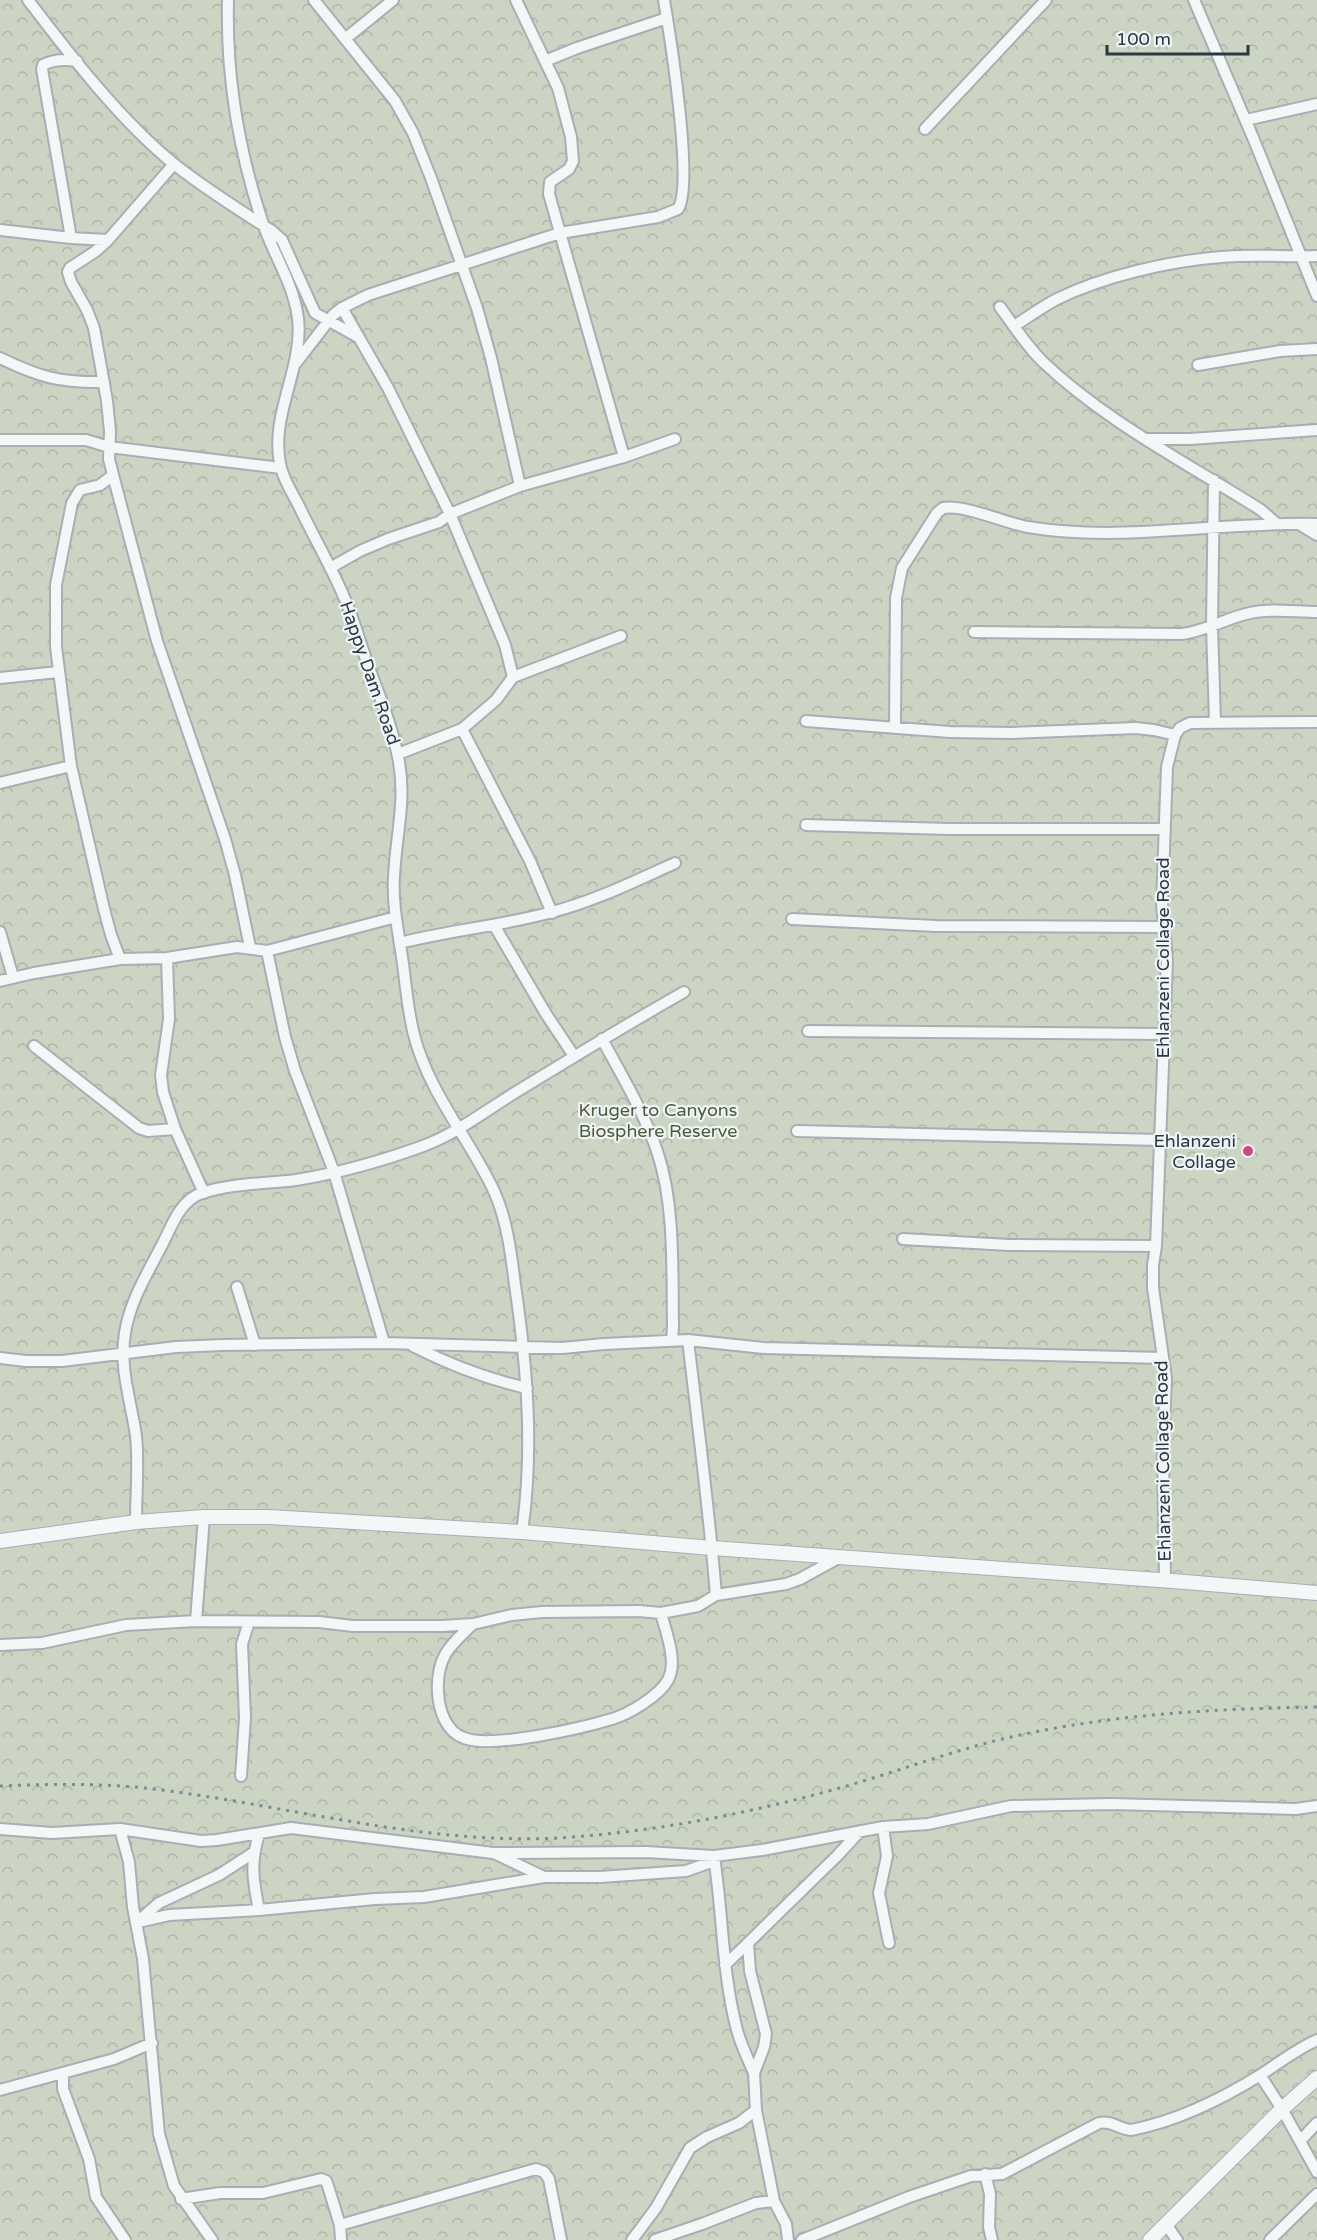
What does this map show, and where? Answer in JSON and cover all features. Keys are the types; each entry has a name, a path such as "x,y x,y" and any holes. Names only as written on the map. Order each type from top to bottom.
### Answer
{"street":[{"path":"28,0 115,105 174,164 282,240 311,307 318,316 358,337"},
{"name":"Happy Dam Road","path":"228,0 227,34 241,140 263,225 284,268 295,300 298,322 298,343 294,366 282,409 279,440 281,468 345,598 398,754 402,783 401,821 393,878 396,917 413,1032 421,1059 494,1191 504,1218 524,1347 527,1388 528,1480 522,1532"},
{"path":"314,0 395,101 413,133 477,309 491,358 520,486"},
{"path":"345,39 393,0"},
{"path":"516,0 564,105 573,155 572,165 550,182 549,195 624,457"},
{"path":"294,366 328,321 342,308 395,285 560,233 658,217 672,212 681,204 683,165 674,65 664,0"},
{"path":"926,129 1046,0"},
{"path":"1194,0 1246,120 1317,296"},
{"path":"545,61 667,18"},
{"path":"71,238 42,69 50,62 67,59 77,61"},
{"path":"1246,120 1317,104"},
{"path":"174,164 108,240 70,268 68,274 94,328 104,382 113,475 157,641 228,848 250,947"},
{"path":"0,230 108,240"},
{"path":"1014,326 1058,299 1105,281 1154,267 1219,257 1266,254 1317,256"},
{"path":"1000,307 1040,358 1059,376 1143,439 1214,480 1261,510 1276,523"},
{"path":"342,308 388,388 450,514 505,645 513,677"},
{"path":"1198,365 1280,351 1317,349"},
{"path":"0,358 48,378 78,383 104,382"},
{"path":"1143,439 1190,439 1317,430"},
{"path":"330,568 360,551 439,522 450,514 520,486 624,457 675,439"},
{"path":"0,440 86,440 109,447 281,468"},
{"path":"113,475 100,485 80,490 72,503 56,585 56,646 72,766 104,909 120,959"},
{"path":"1214,480 1212,626 1215,722"},
{"path":"895,727 896,598 899,580 902,568 937,513 943,508 949,506 1027,526 1113,532 1276,523 1317,524"},
{"path":"1298,524 1317,535"},
{"path":"974,632 1182,634 1200,632 1257,612 1317,612"},
{"path":"398,754 462,729 496,700 513,677 621,636"},
{"path":"0,678 58,672"},
{"path":"806,721 950,732 1011,733 1136,728 1175,735 1180,728 1190,723 1317,722"},
{"path":"462,729 530,861 552,913"},
{"name":"Ehlanzeni Collage Road","path":"1165,1580 1163,1451 1166,1378 1153,1264 1156,1246 1165,1034 1167,961 1162,904 1167,767 1175,735"},
{"path":"0,783 72,766"},
{"path":"806,825 949,829 1165,829"},
{"path":"400,943 552,913 586,902 675,863"},
{"path":"0,981 120,959 167,958 225,948 250,947 267,951 396,917"},
{"path":"792,919 936,926 1163,927"},
{"path":"494,925 546,1014 574,1056"},
{"path":"0,932 13,977"},
{"path":"267,951 285,1037 295,1071 334,1173 384,1343"},
{"path":"167,958 169,1019 161,1075 167,1108 204,1193"},
{"path":"136,1522 137,1448 127,1394 123,1353 128,1317 136,1294 183,1207 194,1196 229,1187 334,1173 427,1145 458,1129 602,1039 684,992"},
{"path":"808,1031 1165,1034"},
{"path":"602,1039 652,1137 665,1180 670,1210 672,1340"},
{"path":"34,1046 139,1128 148,1131 175,1129"},
{"path":"797,1131 1159,1140"},
{"path":"903,1239 1010,1245 1156,1246"},
{"path":"237,1287 255,1346"},
{"path":"0,1358 62,1361 177,1347 384,1343 562,1348 672,1340 764,1348 1162,1358"},
{"path":"688,1340 703,1454 716,1595"},
{"path":"408,1344 456,1367 527,1388"},
{"path":"196,1621 204,1517"},
{"path":"0,1541 136,1522 204,1517 351,1521 1317,1593"},
{"path":"0,1645 42,1643 126,1625 196,1621 319,1622 353,1626 473,1624 512,1615 542,1612 629,1611 661,1614 698,1606 716,1595 786,1584 842,1556"},
{"path":"473,1624 450,1646 442,1659 438,1672 441,1713 453,1732 462,1738 497,1742 614,1719 636,1708 660,1690 668,1680 671,1668 670,1648 661,1614"},
{"path":"242,1776 245,1718 242,1644 249,1622"},
{"path":"0,1829 52,1833 120,1829 201,1841 259,1834 279,1829 310,1829 409,1844 493,1853 646,1852 714,1859 860,1830 928,1824 1011,1806 1051,1804 1296,1809 1317,1806"},
{"path":"883,1827 887,1856 879,1893 889,1943"},
{"path":"120,1829 129,1863 133,1907 138,1922 152,2043 158,2126 169,2172 182,2199 212,2240"},
{"path":"725,1965 860,1830"},
{"path":"259,1834 253,1853 253,1871 260,1910"},
{"path":"138,1922 159,1903 219,1875 253,1853"},
{"path":"493,1853 544,1877"},
{"path":"138,1922 169,1915 424,1897 544,1877 600,1877 674,1872 699,1868 714,1859"},
{"path":"714,1859 725,1965 738,2034 754,2073 756,2110 774,2201 786,2224 788,2240"},
{"path":"748,1943 750,1971 766,2034 764,2047 754,2073"},
{"path":"802,2240 909,2197 971,2176 995,2176 1006,2173 1036,2155 1103,2122 1131,2130 1175,2119 1260,2075 1293,2052 1317,2040"},
{"path":"0,2091 127,2055 152,2043"},
{"path":"63,2073 63,2089 89,2159 96,2197 124,2240"},
{"path":"1260,2075 1317,2172"},
{"path":"1150,2240 1282,2109 1317,2078"},
{"path":"632,2240 656,2208 690,2148 707,2137 739,2123 756,2110"},
{"path":"1300,2140 1317,2123"},
{"path":"340,2225 536,2169 544,2172 549,2179 561,2240"},
{"path":"985,2175 990,2194 989,2227 992,2240"},
{"path":"182,2199 211,2194 269,2193 321,2179 326,2181 328,2186 340,2225 341,2240"},
{"path":"1269,2240 1317,2194"},
{"path":"655,2240 756,2203 774,2201"},
{"path":"1166,2224 1177,2240"}],"green space":[{"name":"Kruger to Canyons Biosphere Reserve","path":"0,0 1317,0 1317,2240 0,2240"}],"railway":[{"path":"0,1786 77,1784 135,1787 206,1796 415,1831 468,1837 520,1839 573,1837 642,1830 743,1812 843,1787 990,1742 1049,1729 1163,1714 1317,1707"}],"place":[{"name":"Ehlanzeni Collage","path":"1248,1151"}]}
